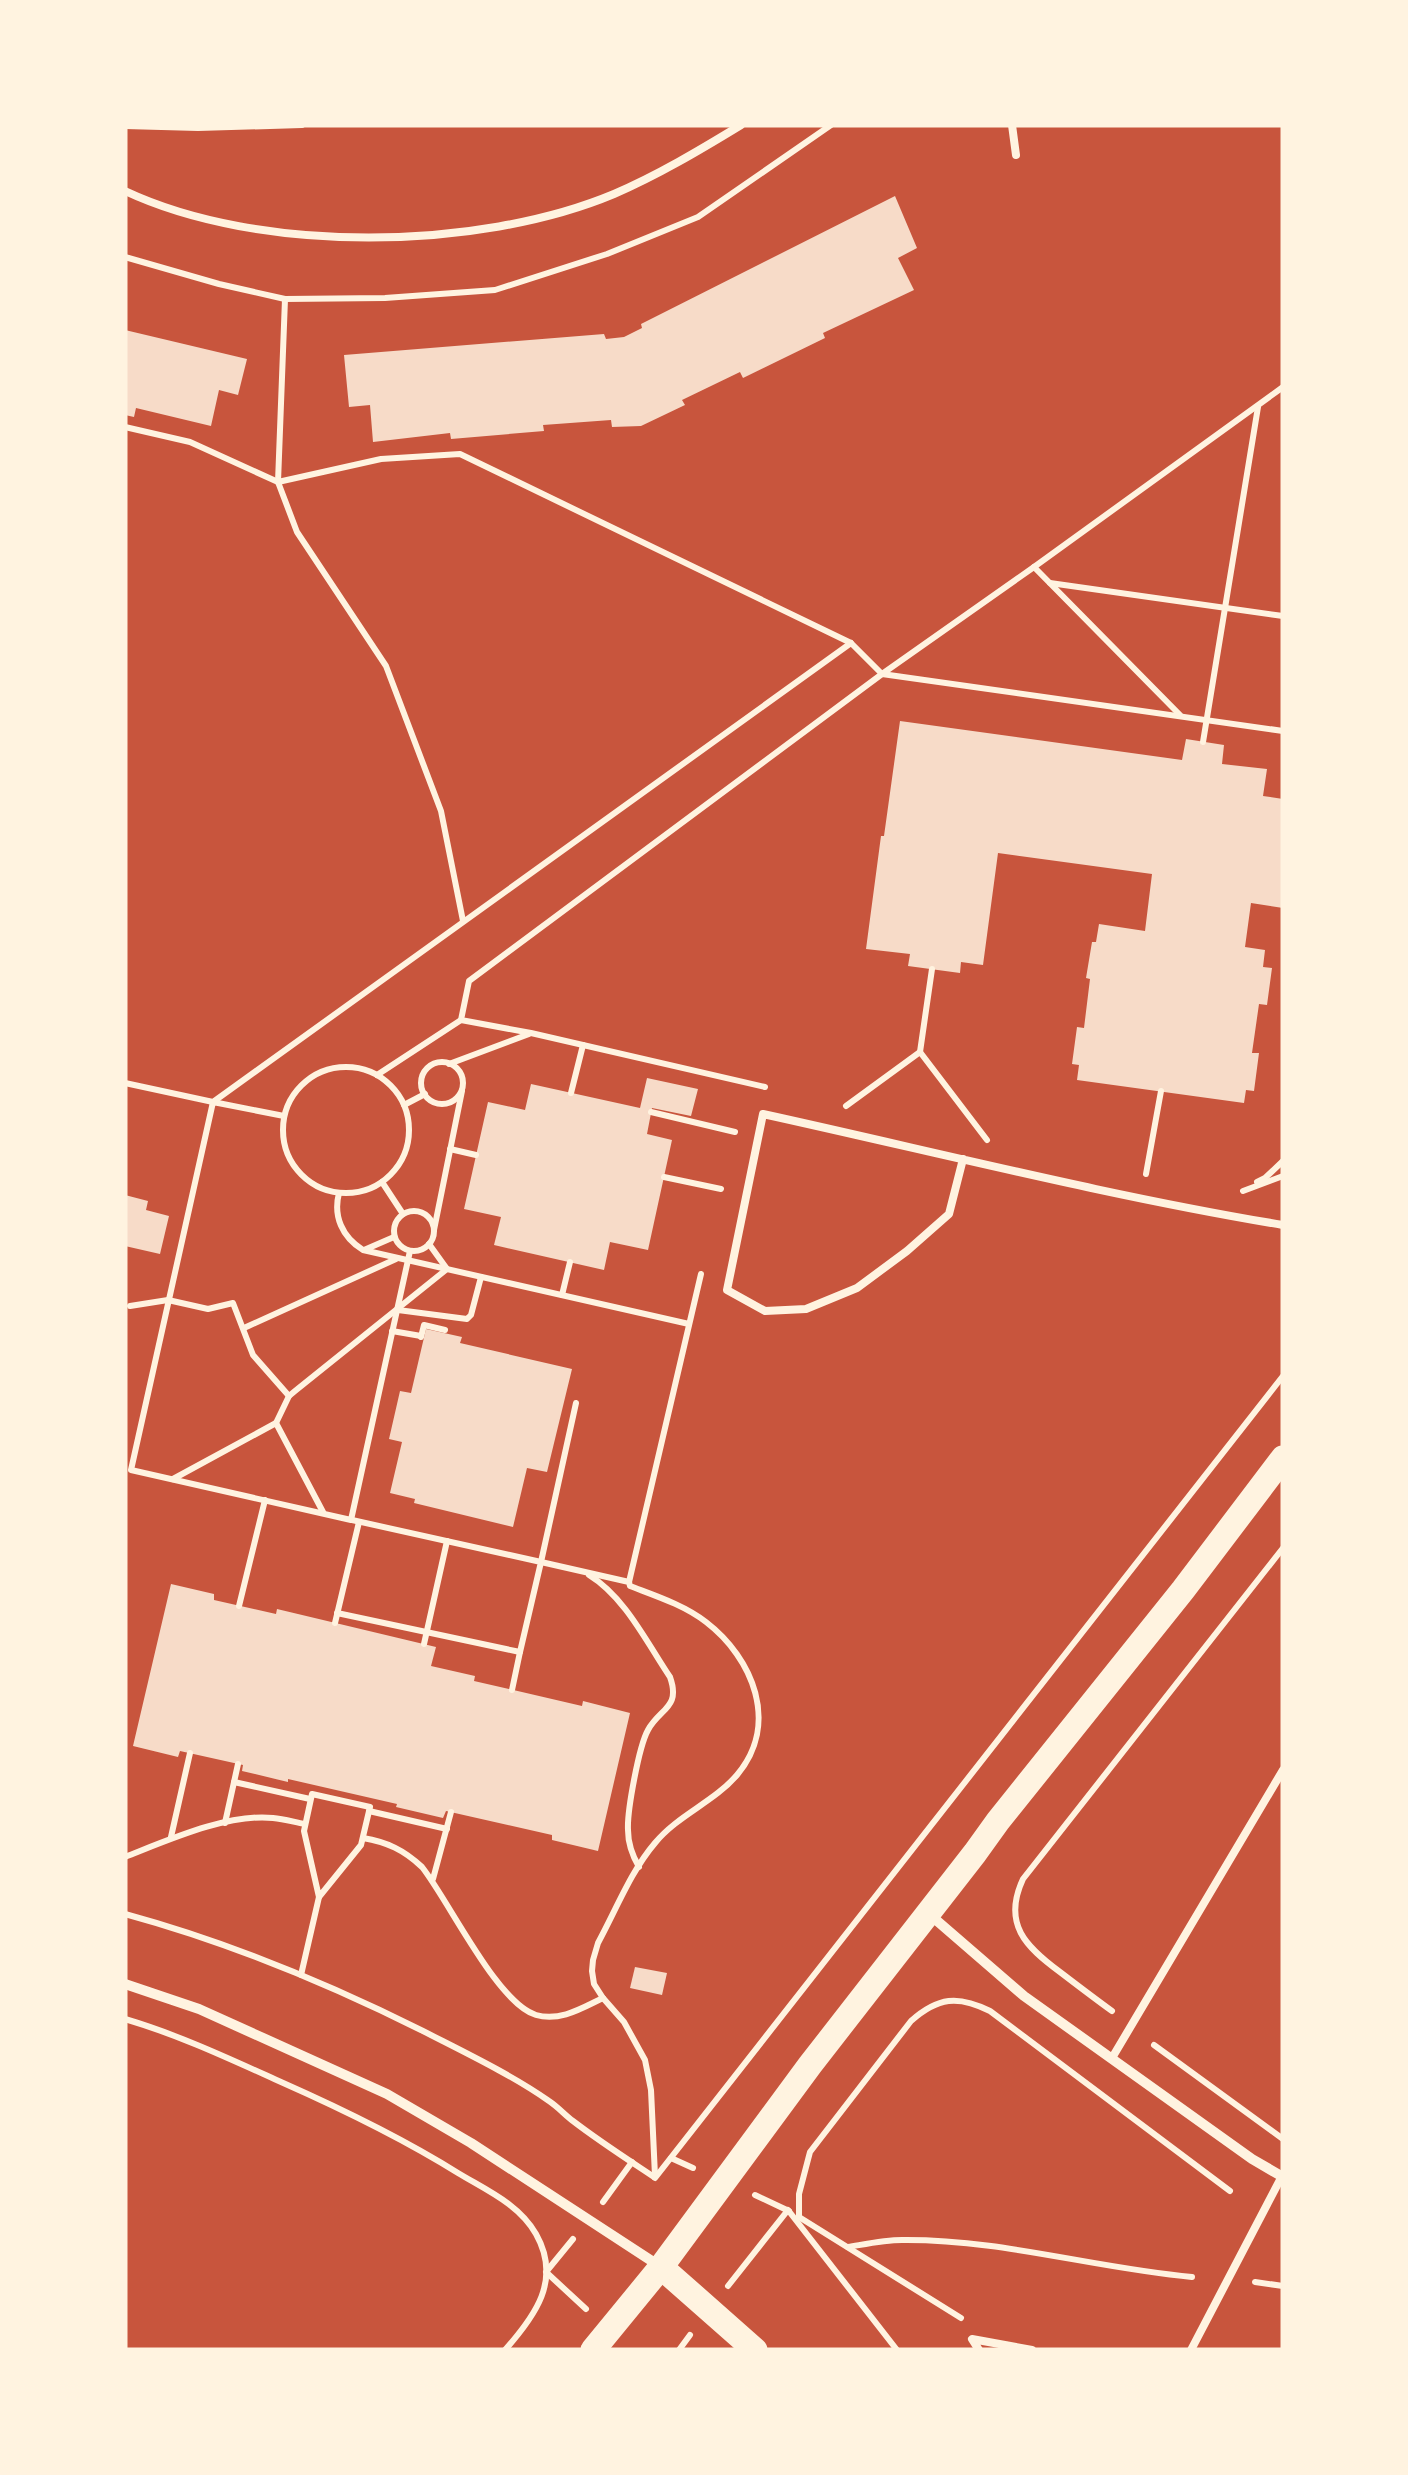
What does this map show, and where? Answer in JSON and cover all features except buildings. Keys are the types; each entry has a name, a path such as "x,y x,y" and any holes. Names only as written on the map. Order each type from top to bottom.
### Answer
{"main road":[{"path":"601,2340 661,2267 998,1821 1283,1458"},
{"path":"661,2267 755,2350"}],"street":[{"path":"928,1913 1024,1996 1252,2160 1282,2176"},
{"path":"125,1984 199,2009 387,2094 471,2142 661,2267"}],"lane":[{"path":"125,190 176,210 229,224 294,233 374,237 469,231 552,215 613,194 662,171 741,125"},
{"path":"1012,125 1016,154"},
{"path":"963,1158 949,1214 856,1288 806,1309 764,1311 726,1290 763,1114 963,1158 1190,1210 1283,1225"},
{"path":"1112,2058 1283,1770"},
{"path":"1192,2350 1282,2176"},
{"path":"980,2350 972,2339 1032,2350"}],"path":[{"path":"125,126 302,125"},
{"path":"125,258 285,298 385,298 495,290 607,254 698,217 830,125"},
{"path":"285,298 278,482 296,532 386,666 441,811 462,922"},
{"path":"461,1020 469,980 882,674 1283,387"},
{"path":"1203,742 1258,406"},
{"path":"125,427 190,442 278,482 381,459 460,454 851,643 882,674 1283,731"},
{"path":"1034,567 1181,716"},
{"path":"1050,583 1283,616"},
{"path":"629,1582 128,1469 213,1102 851,643"},
{"path":"845,1107 920,1052 932,969"},
{"path":"377,1075 461,1020 747,1083 743,1099"},
{"path":"449,1064 530,1033"},
{"path":"571,1093 584,1045"},
{"path":"920,1052 991,1145"},
{"path":"244,1328 429,1244 434,1230 462,1091 463,1082 461,1074 440,1062 428,1068 422,1080 425,1094 435,1103 454,1100 462,1091"},
{"path":"346,1067 377,1075 392,1086 404,1104 409,1122 407,1149 394,1172 382,1182 358,1192 318,1187 289,1158 284,1143 284,1116 289,1102 308,1079 321,1072 346,1067"},
{"path":"125,1083 284,1116"},
{"path":"1144,1185 1161,1092"},
{"path":"404,1104 425,1094"},
{"path":"652,1112 734,1132 739,1116"},
{"path":"450,1149 476,1155"},
{"path":"1283,1162 1265,1178 1238,1192 1283,1176"},
{"path":"664,1176 721,1189"},
{"path":"382,1182 403,1214"},
{"path":"339,1192 336,1210 340,1225 355,1246 398,1258"},
{"path":"434,1230 430,1218 414,1210 403,1214 394,1225 394,1237 409,1256 446,1269 689,1324"},
{"path":"362,1250 394,1237"},
{"path":"429,1244 446,1269"},
{"path":"334,1623 409,1256"},
{"path":"562,1295 570,1262"},
{"path":"656,2178 651,2090 645,2060 624,2022 594,1984 593,1960 598,1942 652,1845 737,1776 758,1733 758,1706 750,1673 738,1654 704,1620 630,1586 629,1582 703,1266"},
{"path":"172,1479 276,1423 289,1396 446,1269"},
{"path":"397,1310 464,1320 470,1317 482,1277"},
{"path":"130,1306 168,1300 208,1309 233,1303 253,1355 289,1396"},
{"path":"392,1331 423,1337 424,1325 444,1332 448,1317"},
{"path":"656,2178 1283,1376"},
{"path":"512,1690 576,1403"},
{"path":"276,1423 324,1513"},
{"path":"239,1606 265,1500"},
{"path":"424,1644 448,1541"},
{"path":"1124,2020 1033,1952 1022,1939 1016,1921 1016,1894 1023,1879 1283,1548"},
{"path":"584,1572 598,1580 621,1605 674,1686 671,1703 648,1730 640,1758 627,1825 638,1867"},
{"path":"337,1612 520,1652"},
{"path":"171,1838 190,1753"},
{"path":"225,1824 238,1764"},
{"path":"234,1782 310,1799"},
{"path":"340,1800 342,1791"},
{"path":"301,1974 318,1896 304,1831 312,1794 370,1807 361,1845 318,1896"},
{"path":"369,1811 447,1829"},
{"path":"433,1880 451,1812"},
{"path":"125,1858 171,1838 225,1824 270,1817 305,1824"},
{"path":"362,1838 385,1842 408,1854 433,1880 488,1967 525,2010 552,2017 567,2015 603,1998"},
{"path":"125,1914 220,1943 301,1974 456,2048 549,2102 656,2178"},
{"path":"962,2319 799,2217 799,2194 810,2152 923,2010 949,2000 990,2011 1230,2191"},
{"path":"125,2019 206,2048 348,2112 426,2153 512,2206 524,2217 541,2245 546,2272 534,2315 505,2350"},
{"path":"1154,2045 1283,2139"},
{"path":"546,2272 632,2162"},
{"path":"679,2350 788,2210 897,2350"},
{"path":"848,2247 896,2240 954,2241 1192,2277"},
{"path":"546,2272 601,2340"},
{"path":"1253,2282 1283,2286"}]}
